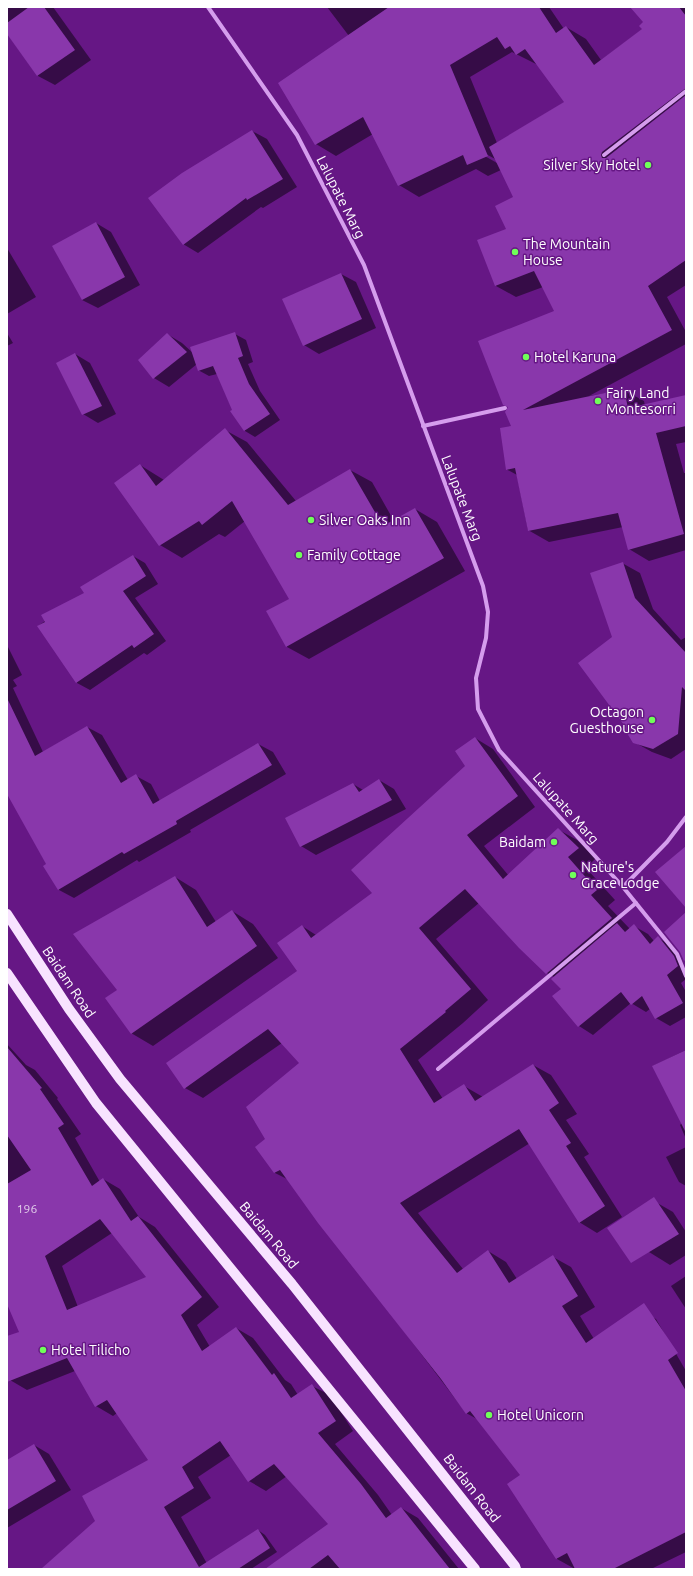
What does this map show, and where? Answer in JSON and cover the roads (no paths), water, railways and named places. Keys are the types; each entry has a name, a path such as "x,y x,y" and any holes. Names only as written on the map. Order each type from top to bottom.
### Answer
{"main road":[{"name":"Baidam Road","path":"7,914 69,1008 120,1079 292,1284 516,1569"},
{"path":"7,973 96,1103 475,1569"}],"street":[{"name":"Lalupate Marg","path":"208,7 297,135 364,265 483,586 488,612 486,638 476,678 478,709 499,750 623,887 677,954 686,976"},
{"path":"604,155 686,91"},
{"path":"423,426 505,408"},
{"path":"623,887 666,842 686,817"},
{"path":"438,1069 636,903"}],"place":[{"name":"Silver Sky Hotel","path":"648,165"},
{"name":"The Mountain House","path":"515,252"},
{"name":"Hotel Karuna","path":"526,357"},
{"name":"Fairy Land Montesorri","path":"598,401"},
{"name":"Silver Oaks Inn","path":"311,520"},
{"name":"Family Cottage","path":"299,555"},
{"name":"Octagon Guesthouse","path":"652,720"},
{"name":"Baidam","path":"554,842"},
{"name":"Nature's Grace Lodge","path":"573,875"},
{"name":"Hotel Tilicho","path":"43,1350"},
{"name":"Hotel Unicorn","path":"489,1415"}]}
